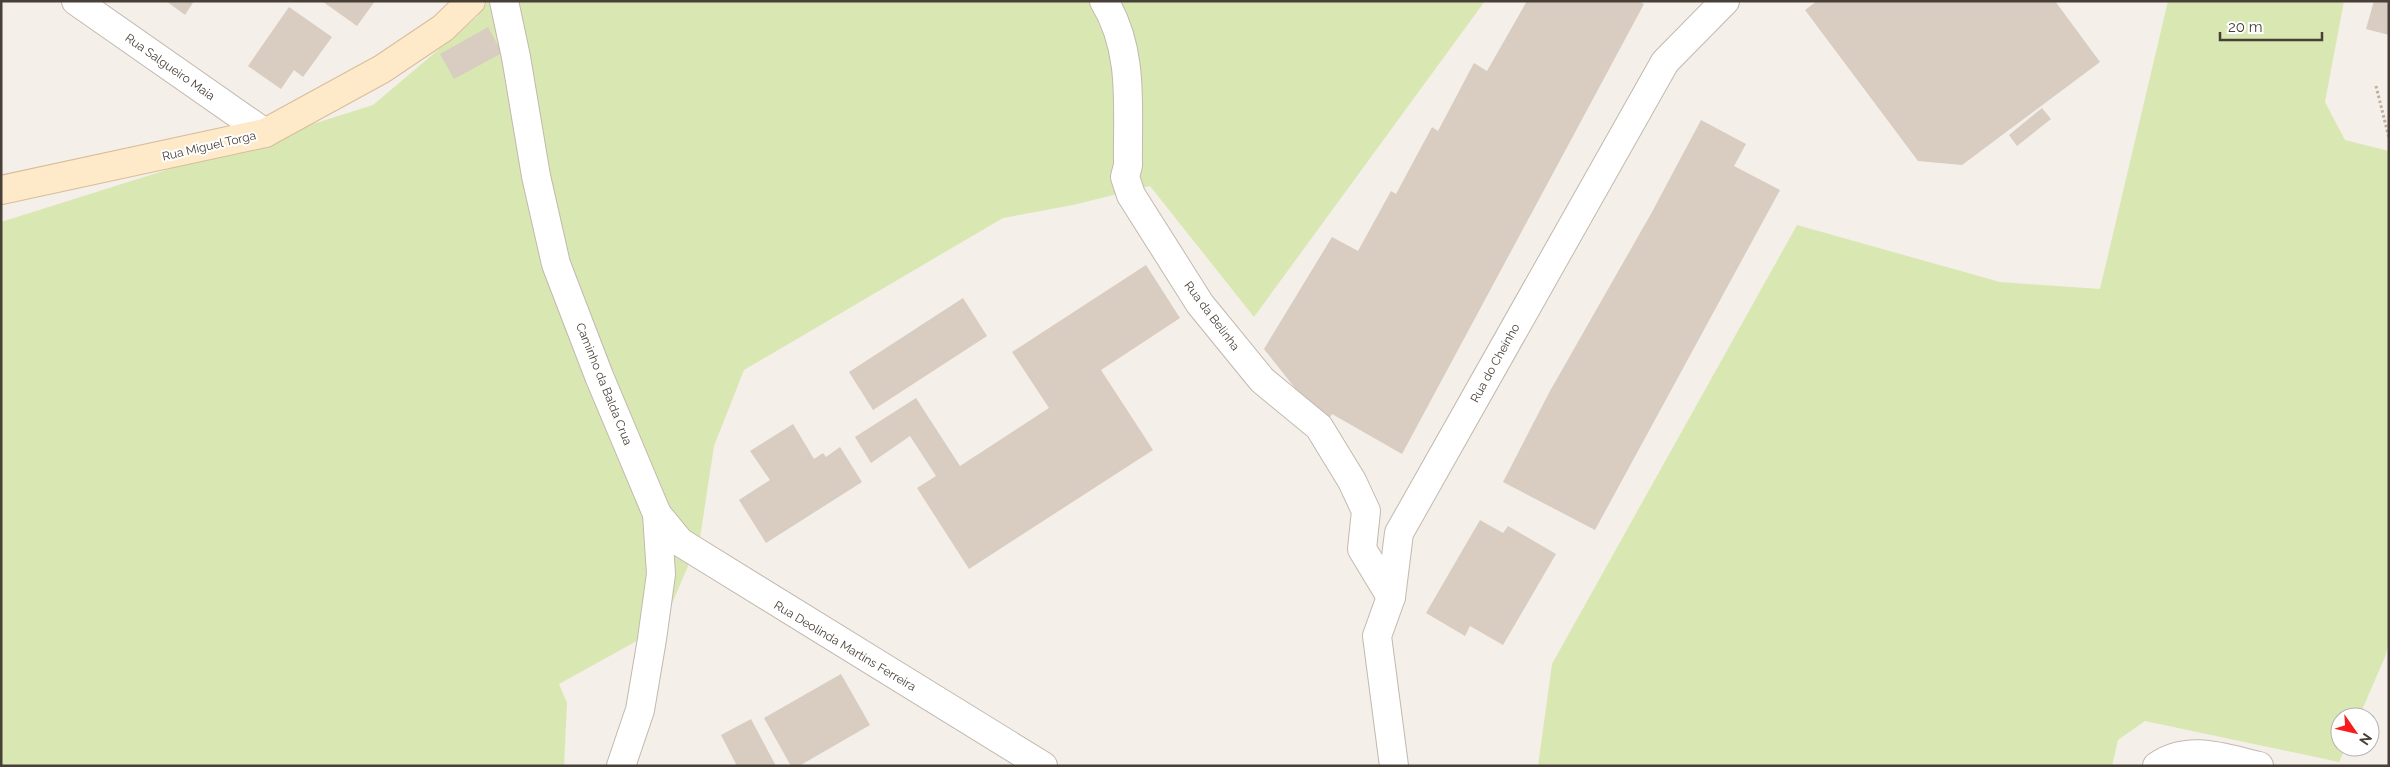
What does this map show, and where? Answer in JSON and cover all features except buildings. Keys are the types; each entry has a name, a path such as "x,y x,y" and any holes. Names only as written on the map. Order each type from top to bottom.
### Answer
{"street":[{"name":"Rua Salgueiro Maia","path":"76,1 264,133"},
{"name":"Rua Miguel Torga","path":"1,190 264,133 382,69 443,28 471,1"},
{"name":"Caminho da Balda Crua","path":"504,1 516,57 536,176 556,264 599,376 657,514 661,574 640,710 622,766"},
{"name":"Rua da Belinha","path":"1104,1 1119,36 1127,68 1128,165 1125,177 1131,195 1200,304 1256,372 1319,427 1352,481 1366,511 1362,549 1390,598"},
{"name":"Rua do Cheínho","path":"1394,766 1377,636 1390,598 1399,534 1665,62 1725,1"},
{"name":"Rua Deolinda Martins Ferreira","path":"657,514 680,542 1043,766"},
{"path":"2157,766 2168,758 2194,752 2259,766"}],"path":[{"path":"2376,86 2389,138"}],"green space":[{"path":"488,1 1485,1 1254,317 1150,186 1073,205 1003,218 744,370 714,446 700,538 662,627 559,684 567,703 564,766 1,766 1,222 373,105 477,17"},
{"path":"2168,1 2344,1 2325,102 2345,140 2389,151 2389,641 2385,657 2363,707 2330,707 2330,757 2341,757 2339,762 2145,721 2118,740 2112,766 1538,766 1552,664 1797,225 2000,282 2100,289"}]}
